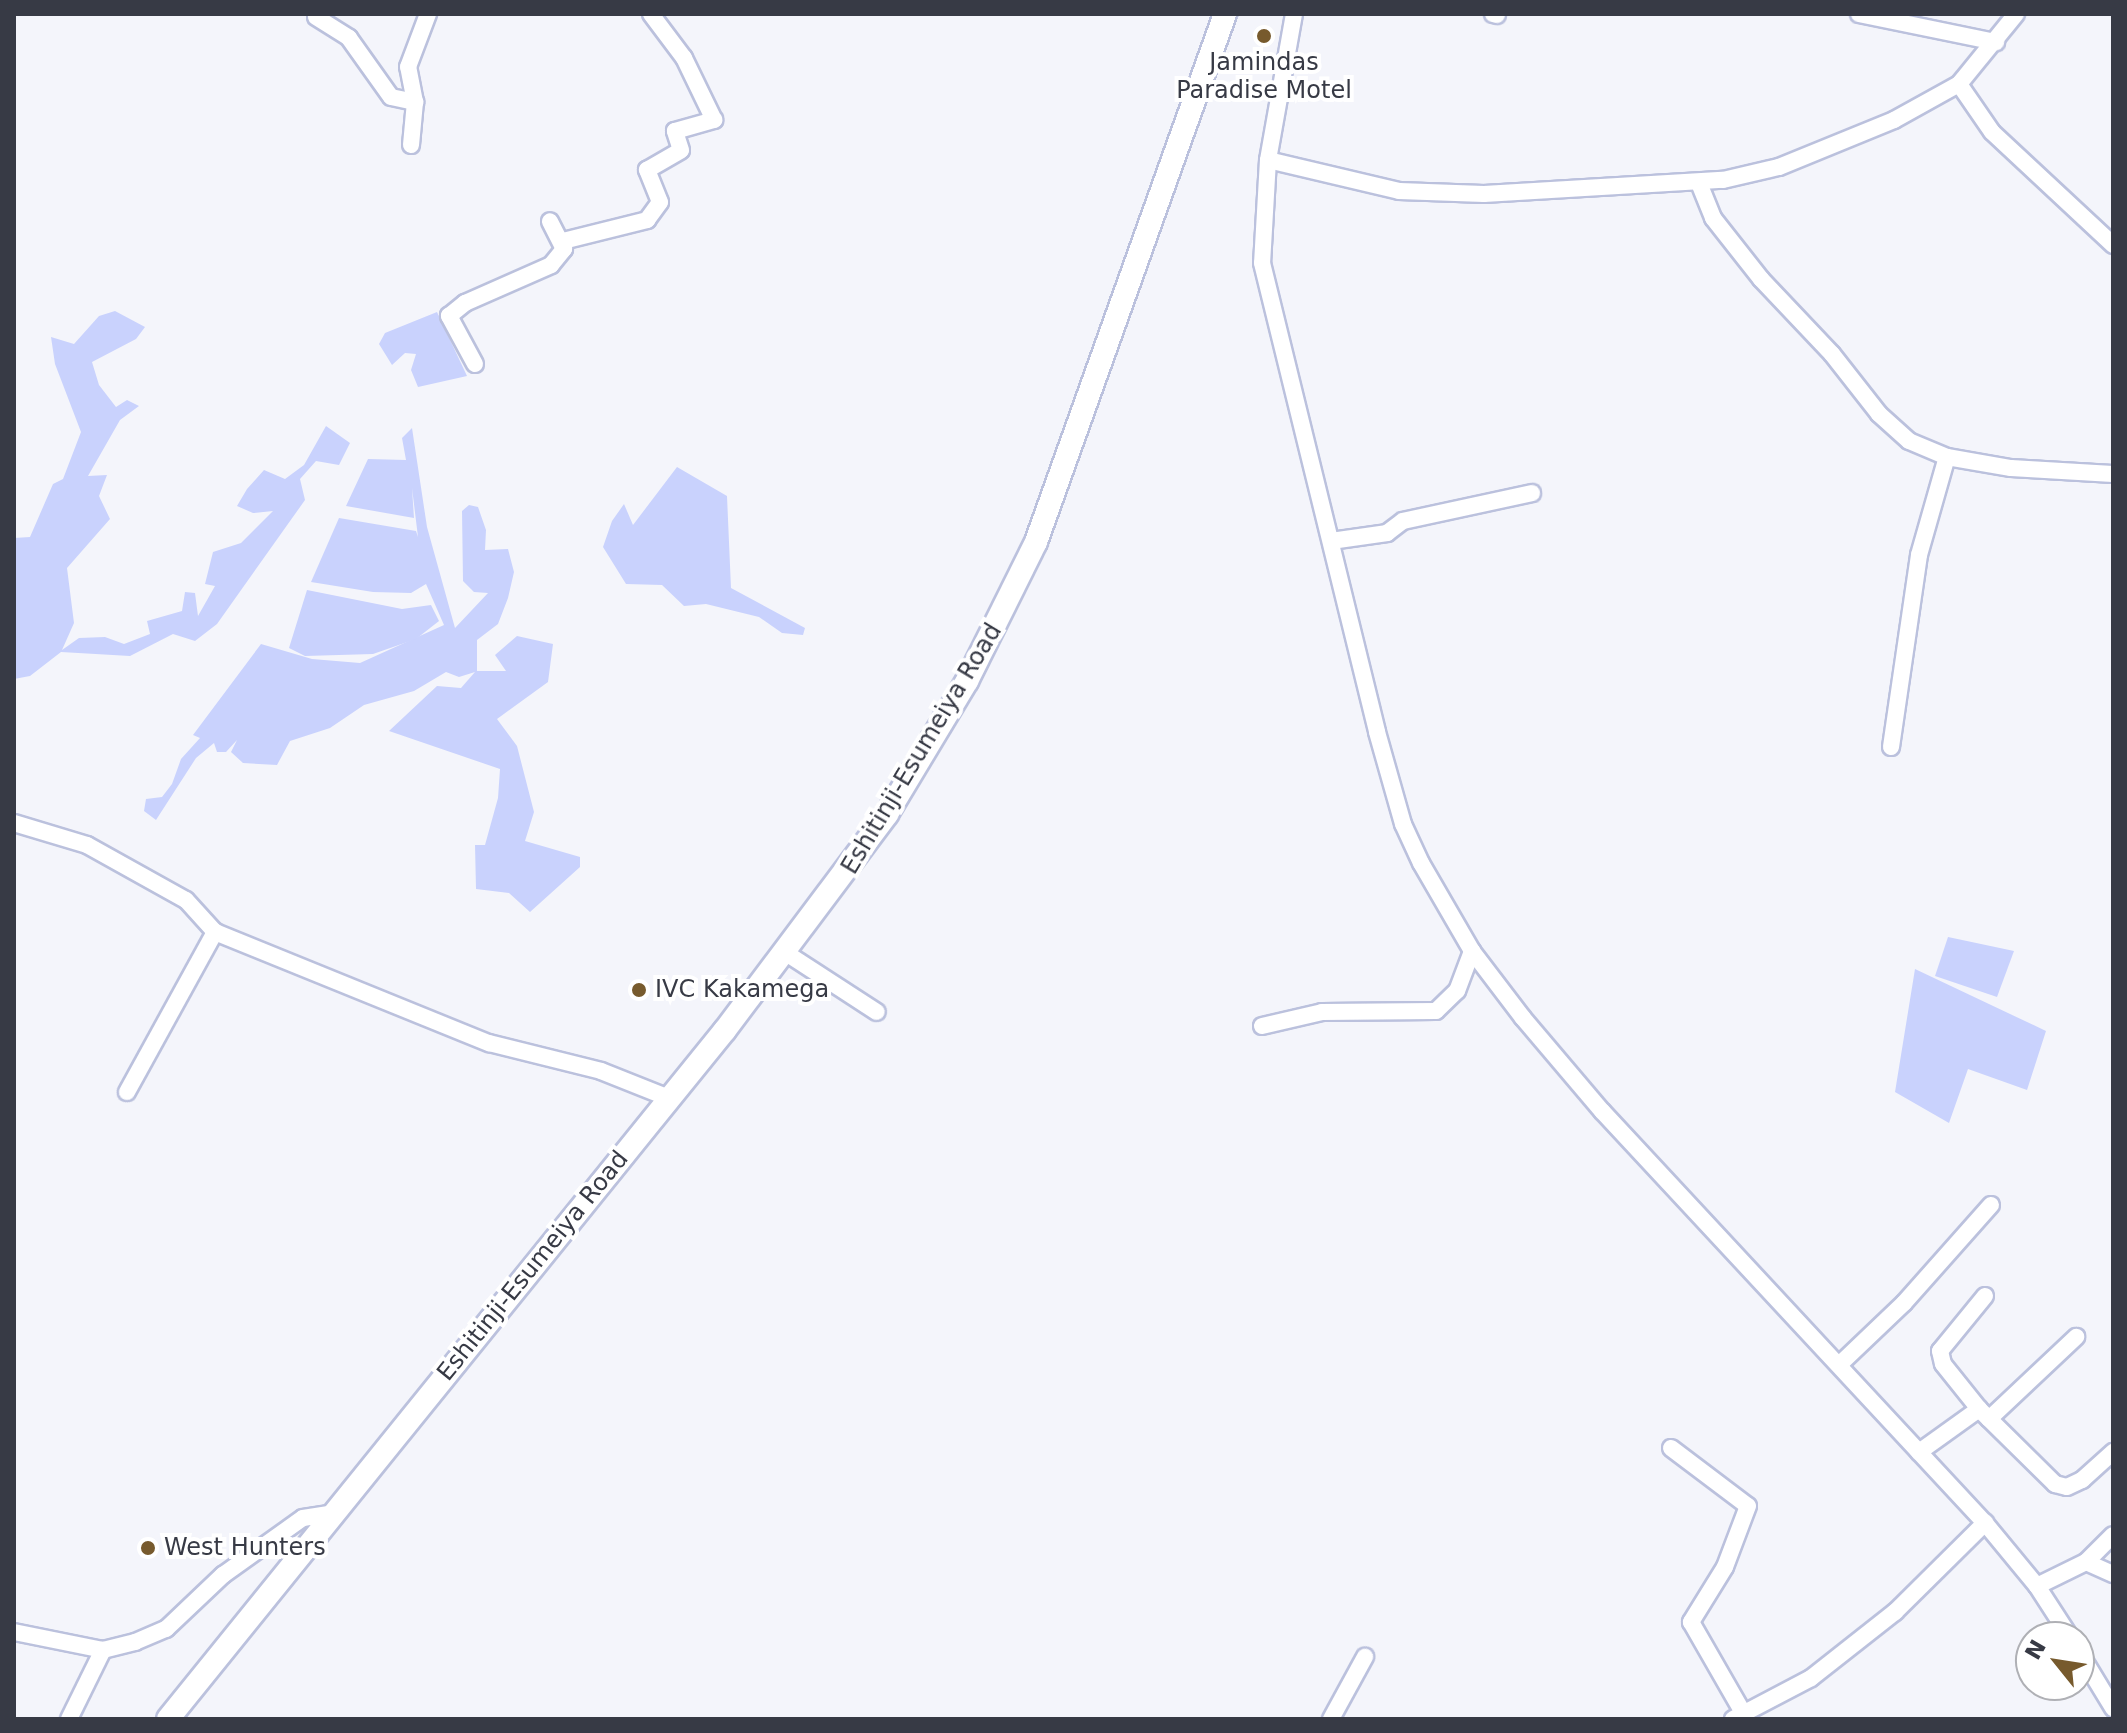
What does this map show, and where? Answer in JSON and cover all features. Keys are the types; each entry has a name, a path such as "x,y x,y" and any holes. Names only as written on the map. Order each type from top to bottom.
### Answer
{"highway":[{"name":"Eshitinji-Esumeiya Road","path":"168,1719 786,953 866,847 1007,607 1062,479 1225,14"}],"street":[{"path":"411,145 415,102 408,67 428,14"},
{"path":"563,241 647,220 660,202 647,170 681,150 675,131 714,120 684,58 651,14"},
{"path":"1294,14 1268,160 1262,263 1403,824 1439,900 1472,951 1602,1111 1985,1523 2037,1586 2060,1621"},
{"path":"1859,14 1996,42"},
{"path":"1268,160 1399,191 1484,194 1699,183 1779,167 1823,152 1894,120 1959,84 2016,14"},
{"path":"316,17 349,38 391,97 415,102"},
{"path":"1959,84 1992,132 2113,245"},
{"path":"1699,183 1713,218 1879,414 1909,441 1947,457 2011,468 2113,474"},
{"path":"475,364 449,316 465,303 541,273 564,249 563,241 550,221"},
{"path":"1891,747 1919,555 1947,457"},
{"path":"1331,541 1387,533 1403,521 1532,493"},
{"path":"14,823 87,845 186,900 215,932 489,1043 601,1071 669,1098"},
{"path":"127,1092 215,932"},
{"path":"1262,1026 1322,1012 1436,1011 1457,991 1472,951"},
{"path":"786,953 877,1012"},
{"path":"1840,1364 1904,1303 1991,1205"},
{"path":"1985,1296 1940,1351 1943,1364 1984,1414 2055,1484 2067,1487 2082,1480 2113,1452"},
{"path":"1919,1452 1984,1414 2076,1337"},
{"path":"1671,1448 1748,1506 1725,1567 1691,1622 1739,1717 1811,1678 1895,1612 1985,1523"},
{"path":"14,1632 103,1650 166,1629 263,1545 303,1518 334,1513"},
{"path":"2037,1586 2086,1562 2113,1535"},
{"path":"2086,1562 2113,1574"},
{"path":"69,1719 103,1650"},
{"path":"1331,1719 1365,1657"},
{"path":"2095,1678 2113,1708"}],"shaded area":[{"path":"115,311 145,327 136,339 92,362 99,385 116,407 127,400 139,406 120,420 88,476 107,475 99,496 110,519 67,568 74,623 62,650 79,638 105,637 124,644 150,634 147,621 182,611 185,592 195,593 198,616 215,586 205,584 213,552 241,543 273,511 253,513 237,506 247,489 264,470 285,479 304,465 326,426 350,443 339,465 316,461 300,479 305,500 217,624 195,641 173,634 130,656 61,652 30,676 14,679 14,538 30,537 53,484 63,479 81,432 55,364 51,337 74,344 99,316"},
{"path":"437,312 467,376 418,387 411,370 416,354 405,353 392,365 379,344 385,333"},
{"path":"412,428 427,527 455,628 488,593 474,592 463,581 462,511 469,505 478,507 486,530 485,550 508,549 514,572 508,598 498,624 477,640 477,671 506,671 495,655 517,636 553,644 548,682 497,719 517,746 534,812 525,841 580,857 580,867 530,912 509,893 476,889 475,845 485,845 498,798 500,769 389,731 437,686 461,688 475,672 459,677 446,672 414,691 364,705 330,728 290,741 277,765 243,763 231,752 237,740 226,752 217,752 214,743 196,758 156,820 144,811 146,799 162,797 172,784 181,759 200,738 193,735 261,644 312,659 360,663 444,625 426,584 411,593 373,592 311,582 339,518 416,531 418,537 412,488 414,518 346,506 368,459 406,460 402,438"},
{"path":"677,467 727,496 731,588 805,628 803,635 782,633 759,617 706,604 684,606 662,585 626,584 603,547 612,521 624,504 633,525"},
{"path":"307,590 402,609 431,605 439,621 416,639 373,654 305,656 289,648"},
{"path":"1948,937 2014,951 1997,997 1935,976"},
{"path":"1915,969 2046,1031 2027,1090 1968,1069 1949,1123 1895,1092"}],"place":[{"name":"Jamindas Paradise Motel","path":"1264,36"},
{"name":"IVC Kakamega","path":"639,990"},
{"name":"West Hunters","path":"148,1548"}]}
